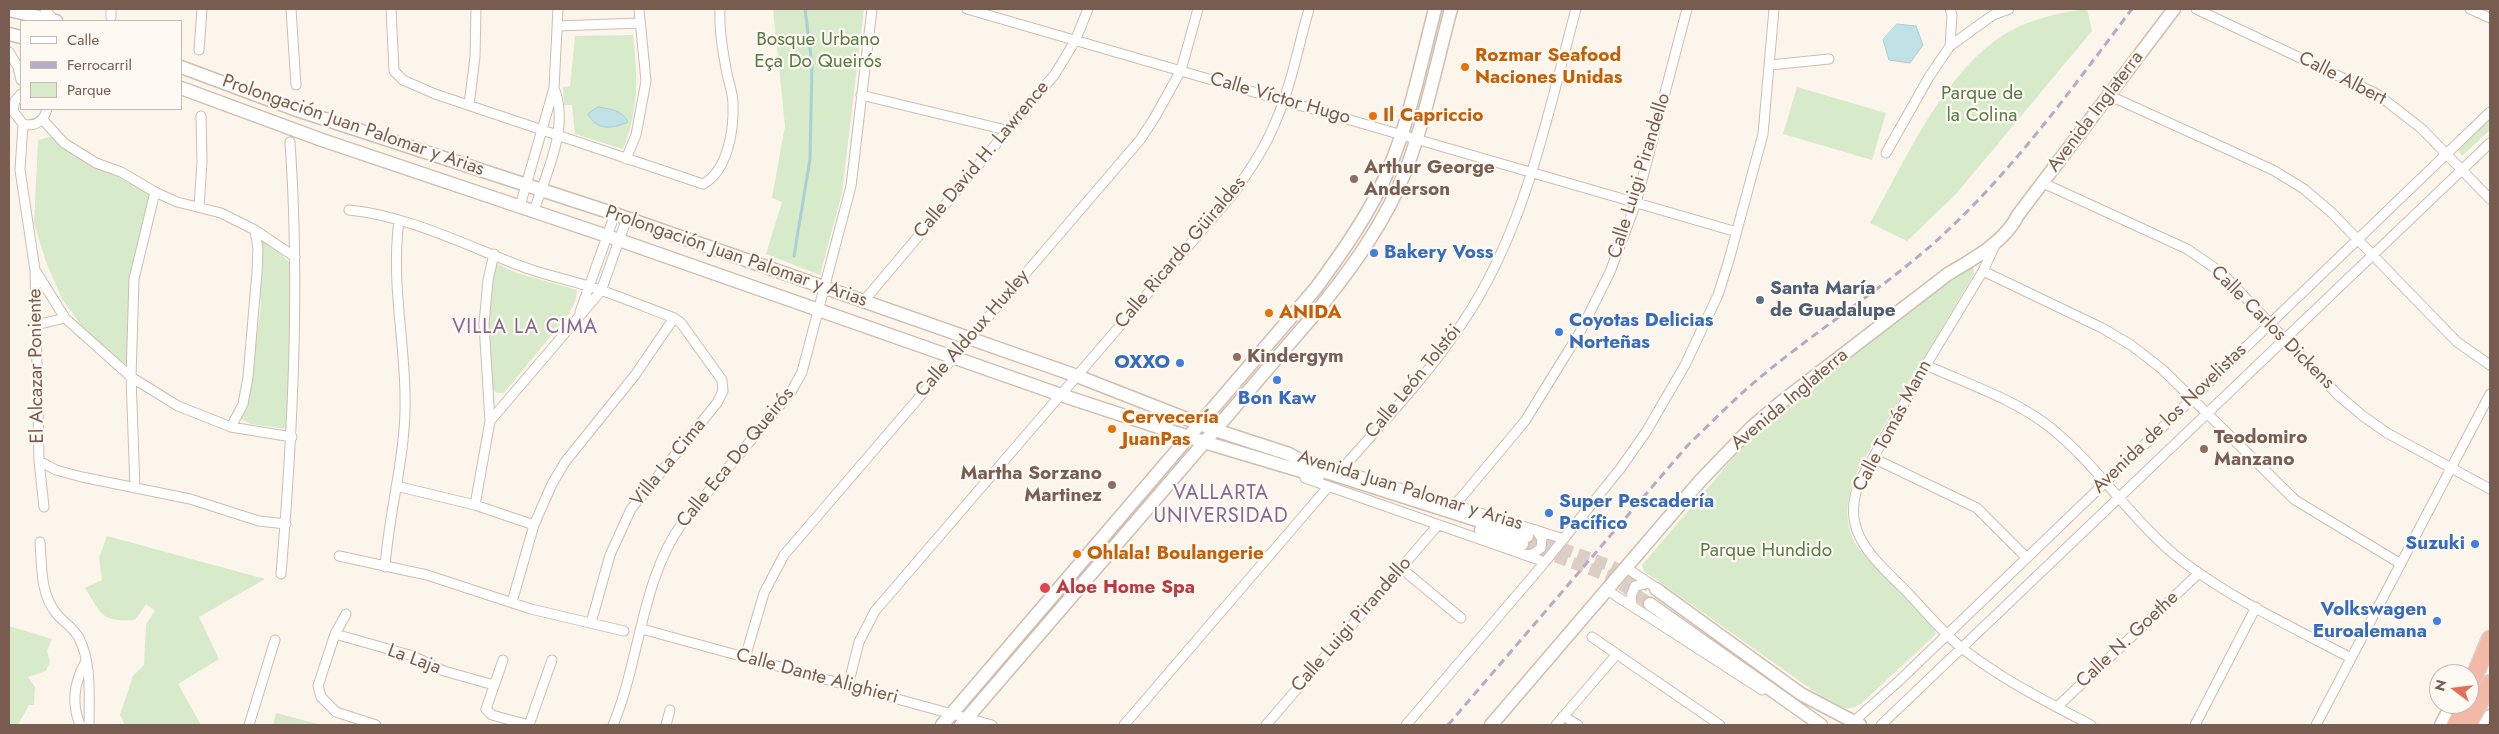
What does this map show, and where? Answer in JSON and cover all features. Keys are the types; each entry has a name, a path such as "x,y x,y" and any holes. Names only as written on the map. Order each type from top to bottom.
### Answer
{"highway":[{"path":"2479,666 2490,639"},
{"path":"2479,678 2490,657"},
{"path":"2468,725 2490,683"}],"main road":[{"path":"942,725 1316,288 1334,263 1372,203 1388,172 1401,135 1435,9"},
{"path":"964,722 1313,316 1352,266 1394,195 1416,139 1451,9"},
{"name":"Avenida Inglaterra","path":"1491,725 1700,481 1752,428 1780,403 1948,274 1974,258 2012,227 2018,215 2174,9"},
{"path":"9,10 51,20"},
{"name":"Prolongación Juan Palomar y Arias","path":"182,67 294,109 621,216 1077,376 1215,430 1289,454"},
{"name":"Prolongación Juan Palomar y Arias","path":"182,88 322,140 520,206 1061,394 1273,464"},
{"name":"Avenida Inglaterra","path":"1948,274 1958,262 2018,215"},
{"name":"Avenida Juan Palomar y Arias","path":"1289,454 1317,469 1527,541"},
{"name":"Avenida Juan Palomar y Arias","path":"1273,464 1335,481 1527,541"},
{"path":"1653,586 1801,694 1855,724"},
{"path":"1650,604 1821,725"},
{"path":"2473,664 2490,633"},
{"path":"2485,725 2490,716"}],"street":[{"path":"45,9 54,20"},
{"path":"199,50 202,9"},
{"path":"291,9 296,85"},
{"path":"391,9 394,71 403,80 435,94 703,184 716,173 729,144 733,103 721,44 720,9"},
{"path":"469,105 475,57 476,9"},
{"path":"520,206 544,131 548,104 554,88 558,9"},
{"path":"626,159 636,135 646,81 639,23 640,9"},
{"name":"Calle Eca Do Queirós","path":"613,725 624,695 658,572 668,546 683,522 796,386 805,365 851,186 872,9"},
{"name":"Calle Víctor Hugo","path":"967,9 979,10 1075,41 1181,70 1737,232"},
{"name":"Calle David H. Lawrence","path":"863,302 1055,74 1075,41 1088,9"},
{"name":"Calle Aldoux Huxley","path":"745,658 764,593 784,555 1140,140 1166,99 1181,70 1198,9"},
{"name":"Calle Ricardo Güiraldes","path":"848,686 859,642 876,611 1234,192 1264,146 1284,101 1308,9"},
{"name":"Calle León Tolstói","path":"1342,469 1428,370 1464,321 1491,273 1516,219 1532,173 1576,9"},
{"name":"Calle Luigi Pirandello","path":"1454,506 1525,421 1566,357 1610,272 1636,203 1687,9"},
{"path":"1406,725 1546,562 1620,469 1646,432 1686,365 1718,295 1763,134 1774,9"},
{"path":"1950,9 1952,15 1950,46"},
{"path":"1886,153 1929,77 1950,46 1993,15 2010,9"},
{"name":"Calle Albert","path":"2196,9 2377,94 2401,111 2447,154 2490,199"},
{"path":"2470,9 2490,18"},
{"path":"558,26 639,23"},
{"path":"9,52 18,68 20,76"},
{"path":"1770,66 1830,59"},
{"path":"534,211 558,135 558,98 554,88"},
{"path":"20,95 15,101 13,111 23,124 33,125 42,120 47,110"},
{"path":"861,95 1006,130"},
{"path":"2108,95 2273,170 2304,189 2357,239 2457,342 2490,365"},
{"name":"Avenida de los Novelistas","path":"1855,724 2490,112"},
{"path":"198,207 202,162 201,116"},
{"path":"42,120 71,148 96,163 132,178 176,202 221,213 254,230 294,257"},
{"name":"El Alcazar Poniente","path":"23,124 20,170 35,270 39,461 44,508"},
{"path":"282,574 292,438 295,219 290,142"},
{"name":"Avenida de los Novelistas","path":"1881,725 2490,144"},
{"name":"Calle Carlos Dickens","path":"2043,183 2187,249 2204,260 2222,273 2338,395 2363,416 2387,433 2490,489"},
{"path":"135,488 131,377 134,279 155,192"},
{"name":"Villa La Cima","path":"349,210 367,212 399,220 494,254 535,271 589,286 674,318 681,323 719,374 722,380 723,391 717,403 631,509 610,555 591,623"},
{"path":"490,421 580,312 589,306 600,291 613,238 621,216"},
{"path":"385,567 390,520 404,438 406,394 395,274 399,220"},
{"path":"231,427 243,404 248,377 258,249 254,230"},
{"path":"580,312 589,286 613,238"},
{"name":"Calle Tomás Mann","path":"1962,648 1872,558 1859,538 1854,518 1855,495 1873,458 1926,365 1983,271 1997,240"},
{"path":"475,505 490,421 484,324 488,280 494,254"},
{"name":"El Alcazar Poniente","path":"35,270 65,318 131,377 178,406 231,427 292,438"},
{"path":"1983,271 2117,336 2155,362 2295,500 2401,564"},
{"path":"36,325 65,318"},
{"path":"512,602 534,525 542,504 564,462 635,375 674,318"},
{"path":"1926,365 2023,410 2037,419 2060,437 2164,543 2198,573 2224,590 2352,658"},
{"path":"2316,725 2490,394"},
{"name":"Avenida Juan Palomar y Arias","path":"1289,454 1342,469 1454,506 1527,541 1546,562"},
{"path":"1873,458 1977,508 2027,558"},
{"name":"El Alcazar Poniente","path":"39,461 56,470 82,477 190,499 259,521 286,524"},
{"name":"Avenida Juan Palomar y Arias","path":"1273,464 1328,487 1438,525 1527,541 1564,539"},
{"path":"396,486 475,505 534,525"},
{"path":"1124,725 1328,487"},
{"name":"Calle Luigi Pirandello","path":"1266,725 1438,525"},
{"path":"40,542 44,589 56,613 75,631 79,638 89,672 89,725"},
{"path":"339,556 427,576 512,602 624,631"},
{"path":"1625,567 1653,586"},
{"path":"1401,568 1461,618"},
{"name":"Calle N. Goethe","path":"2057,707 2198,573"},
{"path":"1632,604 1630,596 1635,586 1653,586"},
{"path":"1607,590 1632,604 1768,695 1808,717"},
{"path":"2195,725 2256,607"},
{"path":"346,614 335,634 318,686 321,697 336,712 376,725"},
{"name":"Calle Dante Alighieri","path":"642,629 952,714 964,722 992,725"},
{"name":"La Laja","path":"335,634 412,656 444,671 494,686"},
{"path":"1592,637 1720,725"},
{"path":"249,725 275,640"},
{"path":"1962,648 2007,680 2091,725"},
{"path":"1556,725 1617,654"},
{"path":"503,660 487,705 489,713 529,725 552,660"},
{"path":"80,725 74,692 77,678 85,663"},
{"path":"666,725 670,710"},
{"path":"1563,716 1578,725"}],"green space":[{"name":"Bosque Urbano Eça Do Queirós","path":"773,9 864,9 842,193 820,275 766,254 782,202 772,198 785,126"},
{"name":"Parque de la Colina","path":"2087,9 2092,31 1956,194 1907,241 1870,223 1924,124 1957,78 1976,57 1997,39 2028,23 2052,15"},
{"path":"633,35 636,65 635,107 623,149 575,134 572,105 564,105 563,87 570,86 575,36"},
{"path":"1797,87 1886,113 1872,160 1783,134"},
{"path":"2490,118 2490,130 2462,156 2457,149"},
{"path":"53,136 69,153 152,194 132,278 131,368 91,339 62,299 46,262 34,224 38,140"},
{"path":"257,232 290,263 288,429 251,424 240,419 251,380 261,305"},
{"path":"495,263 517,273 577,290 575,302 568,315 504,393 497,393 491,388 489,325"},
{"name":"Parque Hundido","path":"1968,266 1973,267 1974,274 1861,464 1852,484 1848,505 1849,526 1857,547 1934,629 1936,634 1858,706 1849,708 1837,706 1644,571 1642,565 1740,450 1778,413"},
{"path":"107,536 265,579 199,617 219,659 178,684 201,725 125,725 120,715 133,676 144,665 146,624 155,611 146,604 135,620 115,620 104,615 95,605 85,588 102,580 99,558"},
{"path":"9,626 52,639 47,651 50,661 46,671 28,677 35,687 34,705 29,705 18,725 9,725"},
{"path":"276,713 322,725 273,725"}],"water":[{"path":"1897,24 1916,26 1923,45 1910,63 1889,60 1883,40"},
{"path":"598,107 612,109 623,115 628,122 611,127 600,126 591,120 588,114"}],"waterway":[{"path":"794,256 810,159 812,65 805,9"}],"tunnel":[{"path":"1527,536 1611,566 1649,586"},
{"path":"1522,544 1609,576 1650,604"}],"railway":[{"path":"1448,725 1688,445 1757,380 1913,261 1989,189 2039,131 2132,9"}],"place":[{"name":"Rozmar Seafood Naciones Unidas","path":"1465,67"},
{"name":"Il Capriccio","path":"1373,116"},
{"name":"Arthur George Anderson","path":"1354,179"},
{"name":"Bakery Voss","path":"1374,253"},
{"name":"Santa María de Guadalupe","path":"1760,300"},
{"name":"ANIDA","path":"1269,313"},
{"name":"Coyotas Delicias Norteñas","path":"1559,332"},
{"name":"Kindergym","path":"1237,357"},
{"name":"OXXO","path":"1180,363"},
{"name":"Bon Kaw","path":"1277,380"},
{"name":"Cervecería JuanPas","path":"1112,429"},
{"name":"Teodomiro Manzano","path":"2204,449"},
{"name":"Martha Sorzano Martinez","path":"1112,485"},
{"name":"Super Pescadería Pacífico","path":"1549,513"},
{"name":"Suzuki","path":"2475,544"},
{"name":"Ohlala! Boulangerie","path":"1077,554"},
{"name":"Aloe Home Spa","path":"1045,588"},
{"name":"Volkswagen Euroalemana","path":"2437,621"}],"district":[{"name":"VILLA LA CIMA","path":"525,328"},
{"name":"VALLARTA UNIVERSIDAD","path":"1221,506"}]}
